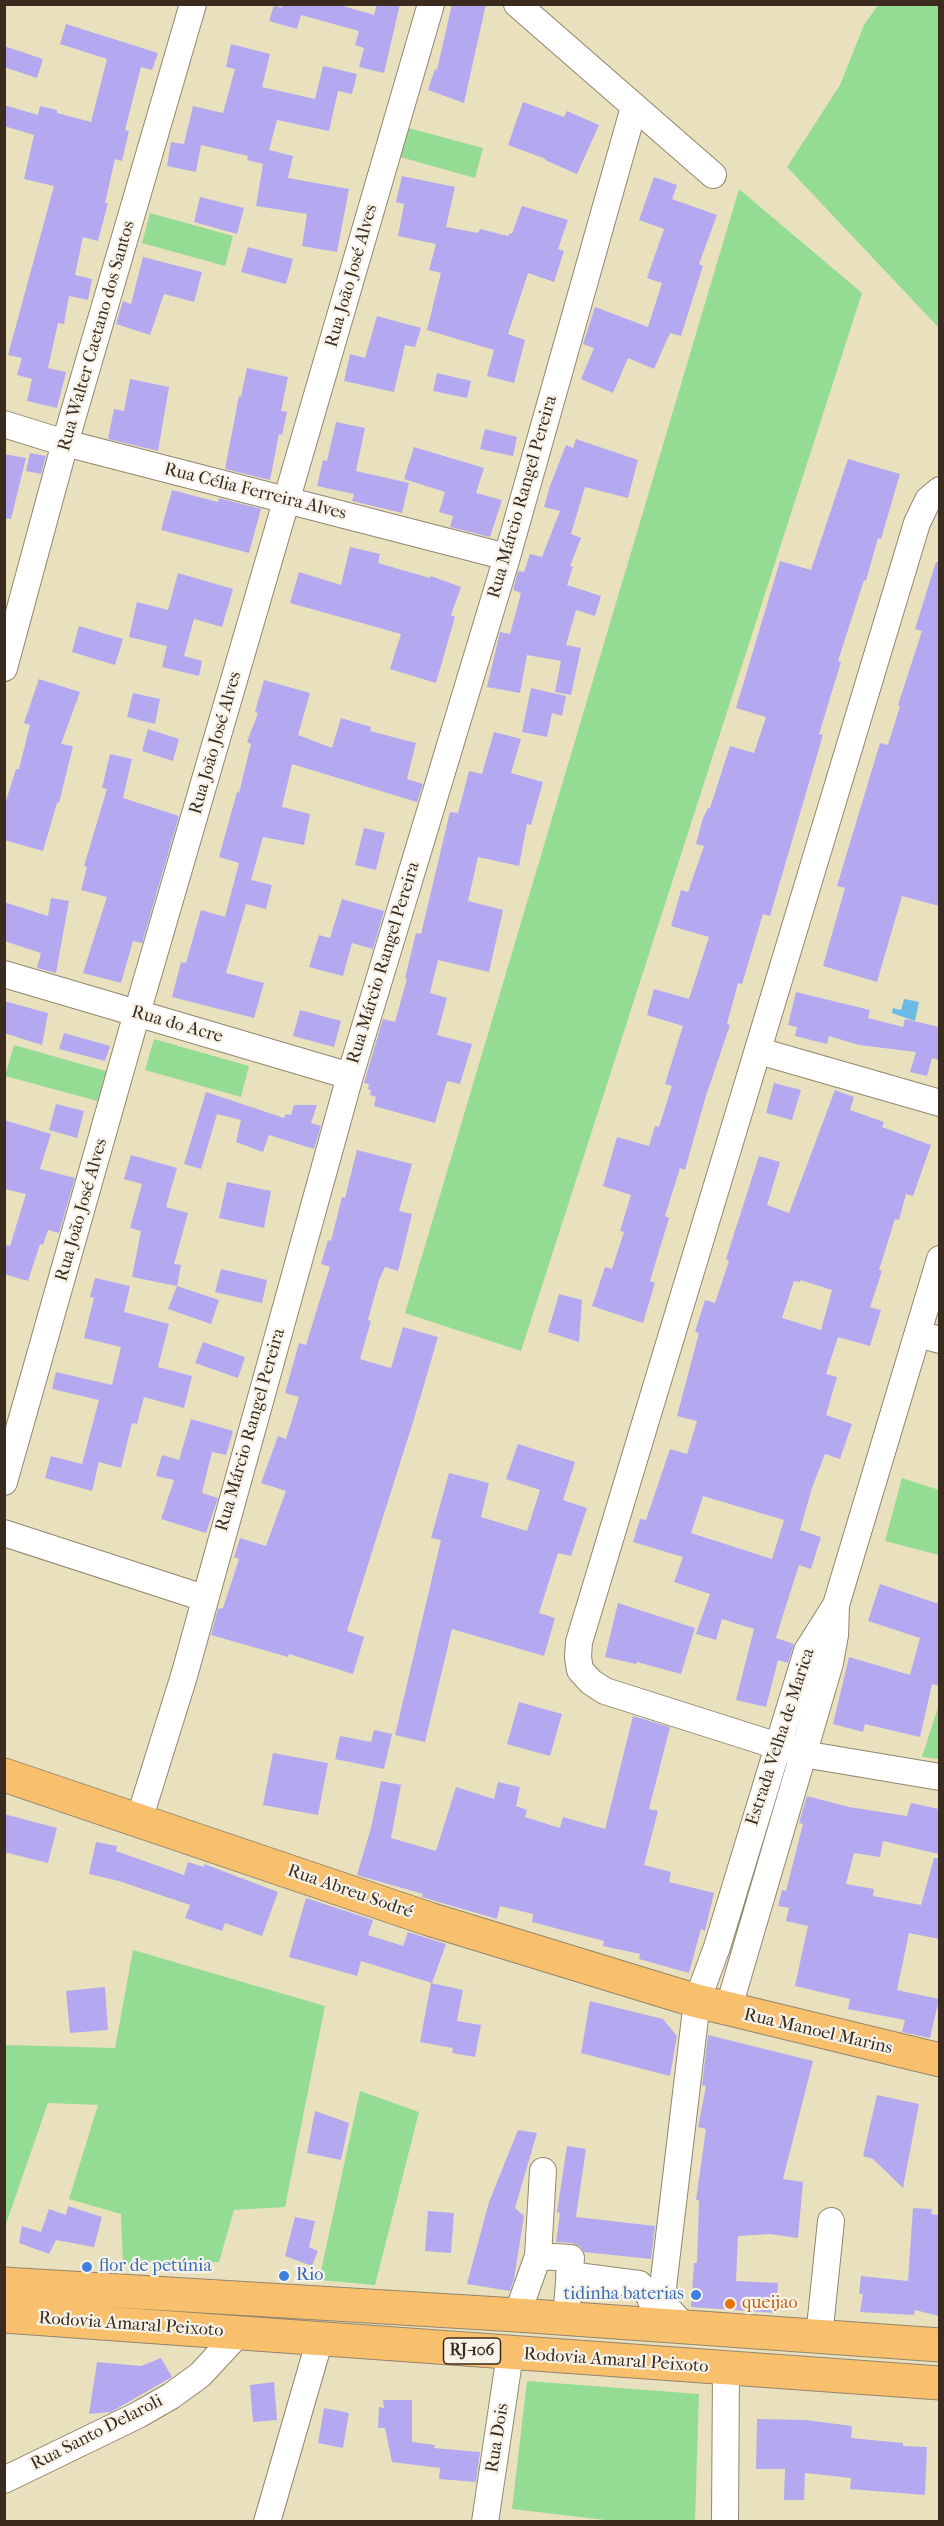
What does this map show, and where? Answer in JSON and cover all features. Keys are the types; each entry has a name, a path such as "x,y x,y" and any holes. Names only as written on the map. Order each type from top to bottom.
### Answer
{"main road":[{"name":"Rua Abreu Sodré","path":"4,1775 429,1919 713,2006"},
{"name":"Rua Manoel Marins","path":"713,2006 939,2060"},
{"name":"Rodovia Amaral Peixoto","path":"4,2284 517,2315 939,2345"},
{"name":"Rodovia Amaral Peixoto","path":"4,2316 939,2383"}],"street":[{"name":"Rua Walter Caetano dos Santos","path":"4,668 65,443 193,4"},
{"name":"Rua João José Alves","path":"4,1482 137,1013 431,4"},
{"path":"517,4 712,175"},
{"name":"Rua Márcio Rangel Pereira","path":"139,1820 184,1676 350,1076 507,557 634,107"},
{"name":"Rua Célia Ferreira Alves","path":"4,424 65,443 507,557"},
{"path":"939,490 928,500 917,523 579,1642 578,1657 580,1670 591,1682 605,1691 803,1754 939,1777"},
{"name":"Rua do Acre","path":"4,974 350,1076"},
{"path":"759,1052 939,1103"},
{"path":"836,1605 929,1337 939,1259"},
{"path":"4,1533 204,1598"},
{"name":"Estrada Velha de Marica","path":"713,2006 717,1947 777,1746 807,1651 836,1605"},
{"name":"Estrada Velha de Marica","path":"713,2006 745,1947 830,1663 835,1635 836,1605"},
{"path":"651,2285 713,2006"},
{"path":"517,2315 538,2256 543,2171"},
{"path":"819,2337 831,2221"},
{"path":"538,2256 571,2258 566,2319"},
{"path":"570,2275 651,2285 668,2308 673,2326"},
{"name":"Rua Santo Delaroli","path":"4,2480 138,2415 171,2396 200,2375 239,2332"},
{"path":"267,2522 320,2339"},
{"name":"Rua Dois","path":"489,2521 510,2354"},
{"path":"725,2522 726,2369"}],"green space":[{"path":"878,5 939,5 939,328 787,167 840,85 864,25"},
{"path":"401,126 483,148 475,178 393,155"},
{"path":"739,189 862,293 521,1351 405,1313"},
{"path":"150,213 233,236 225,266 142,243"},
{"path":"154,1039 249,1066 241,1097 145,1070"},
{"path":"14,1045 109,1072 101,1102 5,1076"},
{"path":"902,1478 939,1490 939,1555 885,1541"},
{"path":"939,1704 939,1759 922,1757"},
{"path":"133,1950 325,2006 285,2207 234,2210 219,2262 123,2265 121,2214 69,2199 98,2105 48,2103 5,2227 5,2045 115,2048"},
{"path":"360,2091 419,2112 375,2285 319,2280"},
{"path":"527,2381 699,2394 695,2521 614,2521 512,2509"}],"water":[{"path":"904,999 919,1002 915,1021 892,1013 893,1008 901,1010"}],"building":[{"path":"282,4 336,4 374,15 377,4 400,4 384,73 359,67 364,48 355,45 359,31 301,15 297,29 269,21 274,5 282,8"},
{"path":"452,4 486,4 464,103 428,90 435,69 437,70"},
{"path":"66,24 158,53 152,70 141,67 125,130 129,131 122,161 115,159 105,203 108,203 98,241 83,237 75,275 92,279 88,300 69,296 64,324 58,323 48,368 66,372 57,408 27,401 32,379 17,375 22,358 8,355 54,186 24,179 34,135 4,126 4,105 38,115 40,106 91,122 107,59 60,44"},
{"path":"231,44 270,54 262,87 315,99 323,66 357,74 352,94 338,91 329,131 277,120 269,150 293,156 288,178 349,189 337,252 302,246 307,214 256,206 263,164 247,160 248,156 201,145 196,172 167,166 171,142 184,144 193,106 223,113 235,69 226,67"},
{"path":"4,46 43,59 37,78 4,67"},
{"path":"523,102 564,117 567,111 599,125 577,174 546,159 508,145"},
{"path":"402,176 455,187 446,227 478,233 480,229 508,236 512,234 522,206 568,220 558,249 564,251 554,282 528,273 508,334 525,340 514,383 487,376 494,350 427,330 441,273 429,270 436,244 398,236 404,204 396,202"},
{"path":"654,177 677,185 672,199 717,215 699,264 703,266 681,336 670,333 654,369 628,358 613,393 581,379 594,348 583,344 595,307 648,327 662,283 647,278 664,229 639,220"},
{"path":"200,197 244,208 237,234 194,222"},
{"path":"248,247 293,259 286,284 241,272"},
{"path":"143,257 202,272 194,302 164,294 150,335 116,324 123,301 131,304"},
{"path":"377,316 421,328 415,347 405,345 394,392 344,381 350,354 365,358"},
{"path":"247,368 288,377 281,411 287,412 282,435 279,434 270,480 225,469 239,396 241,397"},
{"path":"437,373 471,381 467,398 433,391"},
{"path":"130,379 169,387 158,451 108,439 114,409 124,411"},
{"path":"336,422 365,428 356,471 409,483 402,513 352,501 354,494 317,486 323,460 327,461"},
{"path":"485,429 517,437 513,456 480,449"},
{"path":"576,439 638,460 628,498 585,487 571,534 581,538 570,566 573,567 567,585 601,596 595,616 576,610 566,645 581,648 571,695 555,692 561,661 527,655 520,693 487,687 500,632 510,634 521,593 513,590 518,571 524,572 530,554 542,557 560,511 544,507 550,486 566,445 573,448"},
{"path":"414,447 484,468 476,493 502,500 490,537 450,527 453,516 439,512 445,492 404,479"},
{"path":"30,453 46,456 41,474 26,471"},
{"path":"4,454 26,458 11,519 4,518"},
{"path":"848,459 900,474 881,539 878,538 866,581 864,580 838,661 841,662 819,734 823,735 770,916 763,914 742,984 738,983 727,1024 730,1025 705,1099 685,1170 680,1168 665,1216 669,1218 650,1281 655,1283 643,1323 592,1306 605,1267 612,1269 624,1232 620,1231 631,1195 603,1186 617,1137 649,1146 655,1126 659,1127 672,1086 665,1084 683,1026 647,1015 654,989 689,999 709,937 671,926 681,890 688,892 704,846 696,844 703,818 710,808 730,746 754,753 766,717 736,708 780,561 811,570"},
{"path":"172,490 218,502 219,498 261,509 249,553 161,530"},
{"path":"350,547 380,554 378,563 430,578 431,576 461,587 451,615 455,617 436,683 390,669 401,634 290,603 299,572 341,585"},
{"path":"936,562 939,562 939,906 902,896 877,982 823,966 845,888 837,886 880,743 888,745 900,706 898,705 922,631 915,629"},
{"path":"178,573 233,589 222,627 194,619 184,656 202,661 199,676 162,667 167,646 129,637 137,602 168,610"},
{"path":"79,626 123,639 115,665 72,652"},
{"path":"39,679 80,692 61,744 73,746 59,803 57,803 43,851 4,840 4,807 16,769 19,769 30,725 24,723"},
{"path":"264,680 310,693 298,735 332,748 341,718 371,727 370,731 416,743 407,779 423,784 417,802 292,764 282,807 310,814 304,845 263,837 251,880 272,885 266,909 246,904 226,973 264,983 254,1018 172,997 181,962 186,963 201,910 225,917 239,863 219,857 237,792 239,793 251,744 247,742 258,713 255,712"},
{"path":"531,688 566,696 562,716 552,713 547,737 522,732"},
{"path":"133,693 160,699 155,724 127,717"},
{"path":"148,729 179,739 173,761 142,751"},
{"path":"494,732 521,739 511,773 543,782 531,825 527,824 519,866 478,857 468,901 503,910 489,972 438,960 430,993 447,998 437,1035 472,1044 460,1084 447,1081 435,1123 374,1106 376,1097 370,1095 369,1084 364,1083 383,1019 395,1022 407,979 405,978 416,933 421,934 450,812 458,813 469,771 482,774"},
{"path":"110,754 132,759 123,798 179,816 142,943 133,941 121,983 83,973 107,897 81,890 87,867 84,866 107,789 102,788"},
{"path":"364,828 385,833 376,870 355,865"},
{"path":"51,898 69,901 56,973 37,968 41,953 4,941 4,902 48,916"},
{"path":"342,899 384,911 373,949 352,943 343,976 309,967 319,935 330,938"},
{"path":"796,992 870,1010 868,1018 903,1027 905,1019 939,1027 939,1060 932,1058 927,1076 910,1072 916,1052 859,1045 829,1036 827,1044 795,1036 797,1027 788,1025"},
{"path":"4,1001 48,1013 42,1045 4,1033"},
{"path":"300,1010 341,1021 334,1047 293,1036"},
{"path":"64,1033 110,1046 105,1061 59,1049"},
{"path":"774,1083 801,1090 792,1120 766,1113"},
{"path":"835,1090 854,1097 850,1110 884,1122 882,1127 931,1145 913,1196 906,1194 899,1220 895,1219 879,1270 882,1271 870,1307 881,1310 870,1346 838,1337 826,1374 837,1377 826,1415 852,1424 840,1459 825,1454 812,1488 800,1530 821,1537 811,1569 799,1565 776,1638 794,1644 788,1663 778,1660 766,1707 736,1700 754,1629 722,1619 716,1640 696,1634 710,1594 674,1582 683,1557 633,1542 640,1519 646,1520 670,1449 687,1454 697,1421 677,1416 699,1333 695,1332 705,1300 715,1303 729,1261 726,1259 759,1156 780,1162 767,1205 789,1213","holes":["800,1280 832,1290 821,1330 782,1318 794,1281 800,1282","703,1496 784,1520 772,1559 691,1533"]},
{"path":"206,1092 284,1118 286,1114 291,1115 294,1105 317,1105 311,1123 321,1126 314,1149 269,1135 263,1152 236,1142 241,1120 217,1114 201,1169 184,1164"},
{"path":"56,1104 84,1111 77,1138 49,1130"},
{"path":"4,1120 51,1134 40,1169 75,1178 59,1233 48,1230 43,1245 40,1244 28,1281 4,1274 4,1245 10,1246 26,1194 4,1189"},
{"path":"357,1150 412,1164 399,1211 412,1214 401,1260 398,1271 385,1267 379,1280 368,1320 371,1321 360,1359 391,1368 403,1327 438,1337 347,1631 364,1637 353,1674 289,1654 288,1657 211,1635 218,1609 223,1608 239,1559 234,1557 240,1538 266,1546 286,1491 261,1483 278,1436 286,1439 299,1397 285,1393 299,1343 306,1345 330,1267 321,1264 328,1240 331,1241 342,1197 345,1198"},
{"path":"131,1155 177,1168 166,1207 188,1213 174,1264 181,1265 177,1286 132,1277 141,1231 130,1228 142,1184 124,1179"},
{"path":"227,1182 271,1191 264,1228 219,1218"},
{"path":"221,1269 267,1280 262,1303 215,1292"},
{"path":"95,1278 130,1286 124,1312 169,1324 158,1367 192,1376 184,1408 144,1397 137,1424 132,1423 121,1468 99,1462 92,1491 45,1478 51,1456 82,1464 99,1400 52,1389 56,1372 112,1385 121,1347 84,1338 94,1298 90,1297"},
{"path":"177,1286 219,1300 211,1324 168,1309"},
{"path":"559,1294 582,1300 579,1342 548,1332"},
{"path":"203,1342 245,1357 238,1378 195,1363"},
{"path":"191,1419 233,1431 226,1455 212,1452 202,1493 218,1498 206,1533 161,1519 174,1480 156,1476 162,1455 179,1460"},
{"path":"518,1444 575,1462 563,1500 587,1508 571,1556 558,1553 539,1613 555,1618 544,1656 452,1629 425,1742 395,1735 441,1540 431,1538 449,1473 489,1483 481,1517 527,1531 540,1490 506,1479"},
{"path":"880,1584 939,1604 939,1686 932,1684 920,1737 865,1724 863,1732 833,1724 849,1657 910,1675 920,1638 868,1621"},
{"path":"618,1603 695,1628 681,1674 637,1662 636,1664 605,1657"},
{"path":"519,1702 562,1714 550,1756 507,1744"},
{"path":"633,1716 670,1727 649,1809 658,1811 644,1865 671,1872 669,1882 714,1893 705,1931 701,1929 689,1973 639,1959 640,1954 603,1946 604,1941 532,1922 533,1914 500,1906 497,1919 357,1875 371,1828 381,1781 401,1785 391,1838 436,1851 456,1787 494,1799 498,1782 520,1787 516,1806 527,1810 525,1817 560,1828 563,1817 605,1829"},
{"path":"374,1730 392,1734 384,1769 335,1759 340,1736 371,1742"},
{"path":"273,1753 328,1763 318,1815 263,1805"},
{"path":"807,1796 849,1807 907,1816 911,1803 939,1809 939,1854 883,1841 880,1857 854,1853 846,1884 874,1889 873,1896 921,1905 934,1858 939,1858 939,1939 909,1933 897,1990 939,1999 930,2038 902,2032 905,2020 848,2009 850,1999 795,1986 808,1926 786,1921 789,1908 778,1906 782,1890 786,1891 803,1824 799,1823"},
{"path":"4,1814 57,1828 48,1863 4,1852"},
{"path":"96,1842 117,1846 116,1851 184,1875 188,1862 204,1867 204,1864 278,1892 262,1936 225,1923 222,1931 185,1918 190,1905 119,1881 89,1874"},
{"path":"306,1898 373,1920 368,1935 403,1946 408,1932 446,1944 432,1983 361,1961 357,1976 289,1957"},
{"path":"431,1983 463,1990 457,2021 481,2025 475,2057 452,2053 453,2048 420,2042"},
{"path":"105,1987 108,2030 70,2033 66,1991"},
{"path":"590,2001 663,2019 677,2036 670,2076 581,2053"},
{"path":"708,2035 813,2061 783,2179 803,2182 798,2238 770,2234 738,2236 736,2281 778,2283 776,2313 691,2307 694,2263 697,2263 699,2200 696,2200 706,2129 698,2127 706,2086 702,2085"},
{"path":"877,2095 919,2104 903,2188 873,2159 863,2156"},
{"path":"315,2111 349,2123 341,2160 307,2153"},
{"path":"518,2130 537,2133 515,2208 524,2216 514,2279 510,2291 467,2284 489,2202"},
{"path":"567,2146 586,2149 576,2217 655,2226 651,2259 584,2252 580,2246 572,2243 556,2242 560,2213 557,2212"},
{"path":"68,2206 102,2217 94,2247 56,2240 49,2254 19,2243 22,2226 41,2232 49,2209 66,2215"},
{"path":"913,2208 932,2209 931,2214 939,2215 939,2316 915,2310 914,2315 860,2312 863,2294 859,2294 861,2276 908,2281"},
{"path":"428,2211 454,2213 451,2253 425,2251"},
{"path":"295,2217 315,2221 309,2247 318,2251 312,2266 285,2256"},
{"path":"161,2358 172,2377 111,2412 89,2414 97,2362 141,2366"},
{"path":"274,2382 277,2420 253,2422 250,2385"},
{"path":"383,2400 412,2400 412,2442 435,2445 434,2448 480,2452 476,2482 439,2479 440,2468 392,2462 385,2428 378,2428 379,2407 384,2408"},
{"path":"324,2408 349,2413 343,2448 318,2443"},
{"path":"757,2419 806,2420 852,2426 851,2438 903,2443 903,2446 927,2447 925,2495 850,2489 851,2478 805,2473 804,2500 784,2500 785,2469 756,2469"}],"place":[{"name":"flor de petúnia","path":"87,2267"},
{"name":"Rio","path":"284,2276"},
{"name":"tidinha baterias","path":"696,2295"},
{"name":"queijao","path":"730,2304"}]}
